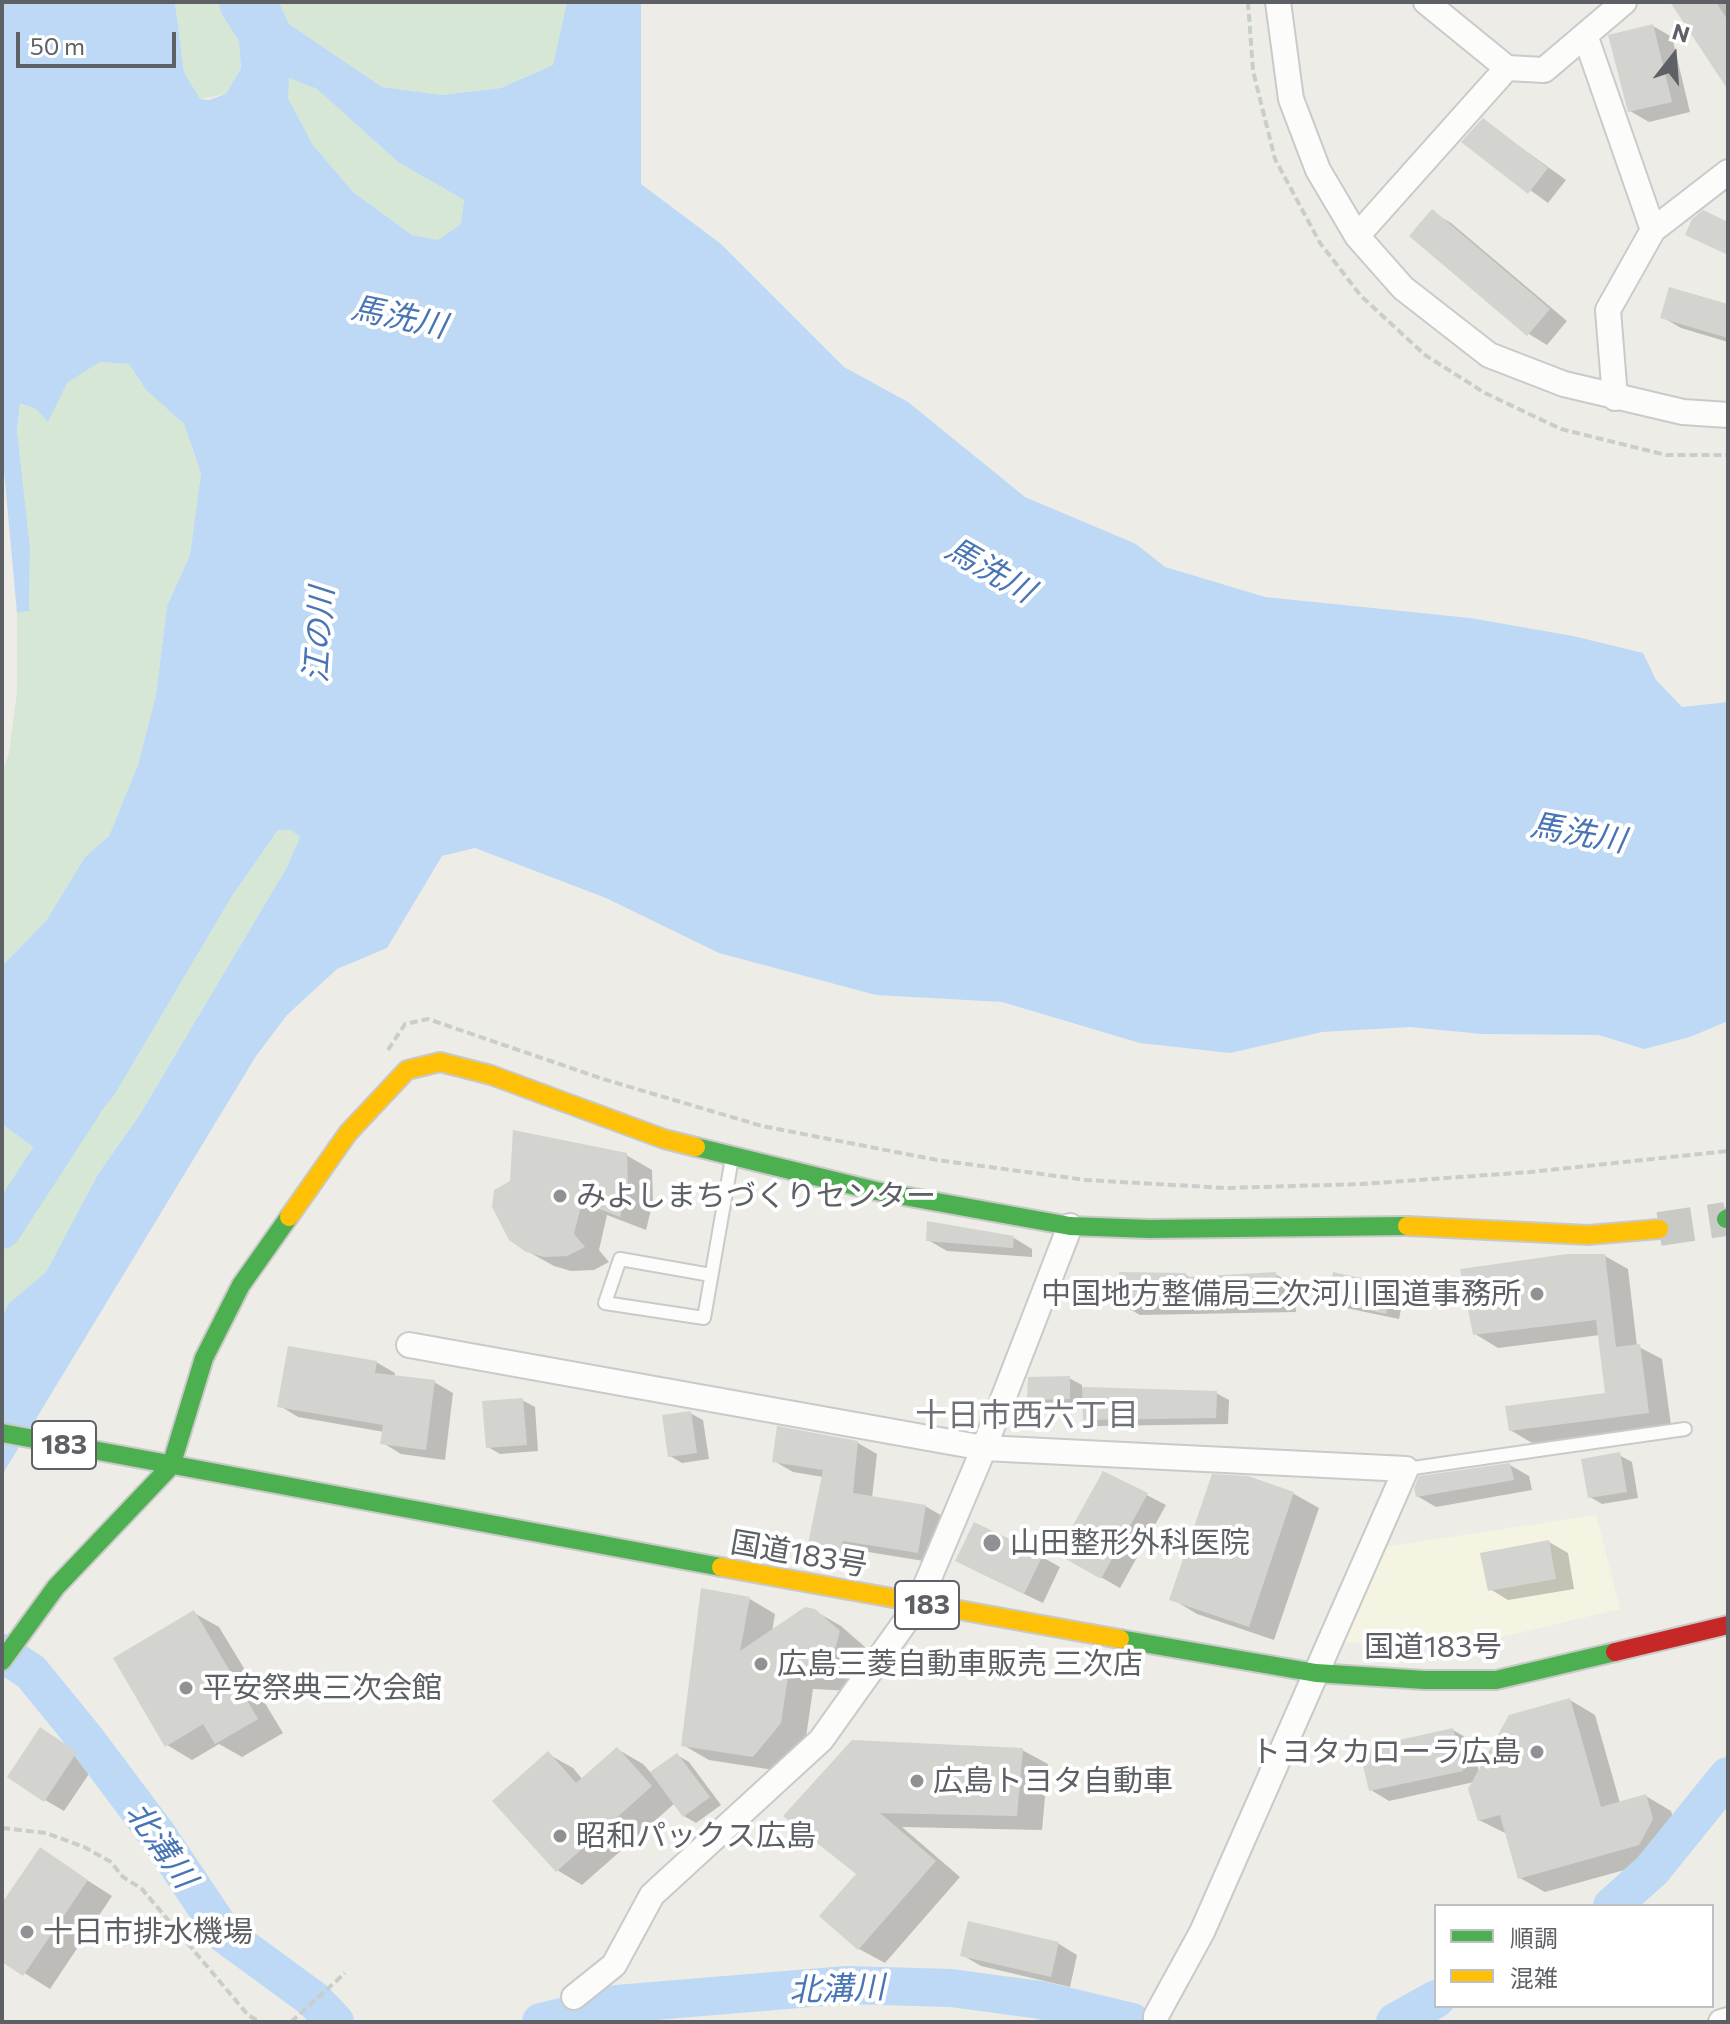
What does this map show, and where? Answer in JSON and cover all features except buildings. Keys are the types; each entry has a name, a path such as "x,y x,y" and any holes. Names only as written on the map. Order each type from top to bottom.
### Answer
{"main road":[{"path":"2,1661 56,1587 171,1466 204,1358 241,1285 348,1133 407,1070 440,1062 491,1075 664,1139 876,1191 1070,1226 1149,1229 1436,1226 1588,1235 1659,1229"},
{"name":"国道183号","path":"2,1433 918,1604 1316,1673 1425,1680 1496,1680 1728,1625"}],"street":[{"path":"1278,2 1291,99 1318,170 1357,236 1403,288 1489,355 1564,384 1615,398 1683,412 1728,415"},
{"path":"1426,2 1507,68 1544,70 1624,2"},
{"path":"1585,35 1653,230"},
{"path":"1357,236 1507,68"},
{"path":"1615,398 1608,310 1653,230 1728,172"},
{"path":"574,1997 614,1965 652,1895 821,1740 918,1604 984,1448 1070,1226"},
{"path":"409,1345 984,1448 1406,1469 1202,1932 1156,2016 1156,2022"},
{"path":"1721,2022 1728,2020"}],"lane":[{"path":"711,1275 620,1259 605,1303 704,1318 732,1156"},
{"path":"1406,1469 1685,1429"}],"path":[{"path":"380,1059 405,1024 428,1019 603,1079 762,1126 937,1160 1086,1180 1226,1188 1362,1184 1530,1172 1728,1151"},
{"path":"2,1828 46,1833 111,1862 123,1877 142,1889 248,2015 260,2022"},
{"path":"291,2022 345,1973"}],"shaded area":[{"path":"1596,1515 1620,1609 1476,1643 1391,1648 1331,1640 1370,1549"}],"green space":[{"path":"175,2 218,2 222,15 239,41 241,68 226,94 200,99 184,72"},
{"path":"279,2 567,2 553,65 501,88 442,95 382,87 289,24"},
{"path":"288,77 317,89 398,162 464,200 461,225 438,240 412,235 353,192 313,145 288,98"},
{"path":"100,362 129,364 146,390 184,424 201,473 190,555 167,606 156,695 138,765 109,836 85,857 46,921 2,966 2,773 9,753 17,692 17,613 29,611 30,547 17,430 20,403 36,409 67,383"},
{"path":"278,830 291,830 300,837 287,867 139,1116 98,1174 46,1272 8,1304 2,1319 2,1124 36,1149 115,1094 232,896"}],"water":[{"name":"馬洗川","path":"9,2 175,2 184,72 200,99 209,100 226,94 241,68 239,41 222,15 218,2 279,2 289,24 382,87 442,95 501,88 553,65 567,2 641,2 641,184 721,244 844,367 908,402 1025,497 1136,544 1165,567 1265,597 1470,618 1573,636 1643,653 1656,680 1682,707 1728,702 1728,1021 1690,1037 1644,1049 1599,1035 1482,1034 1410,1027 1322,1032 1230,1053 1140,1043 1002,1002 876,995 719,953 606,898 475,848 442,856 387,948 337,969 287,1015 256,1056 2,1475 2,1319 8,1304 46,1272 98,1174 139,1116 287,867 300,837 291,830 278,830 232,896 115,1094 69,1151 36,1149 2,1124 2,966 46,921 85,857 109,836 138,765 156,695 167,606 190,555 201,473 184,424 146,390 129,364 100,362 67,383 48,422 36,409 20,403 17,430 30,547 29,611 17,613 2,449 2,5","holes":["289,78 317,89 398,162 464,200 461,224 438,240 412,235 353,192 313,145 288,98"]}],"waterway":[{"name":"江の川","path":"2,1230 82,1107"},
{"name":"北溝川","path":"2,1653 31,1672 84,1737 159,1837 224,1934 313,1999 335,2022"},
{"name":"北溝川","path":"1614,1904 1652,1870 1728,1776"},
{"name":"北溝川","path":"541,2022 617,2004 847,1985 951,1988 1040,2000 1132,2022"},
{"name":"北溝川","path":"1395,2022 1434,2000"}],"tunnel":[{"path":"1659,1229 1726,1219"}],"traffic: fast":[{"path":"696,1147 876,1191 1070,1226 1149,1229 1407,1226"},
{"path":"2,1661 56,1587 171,1466 204,1358 241,1285 289,1217"},
{"path":"2,1433 721,1567"},
{"path":"1120,1639 1316,1673 1425,1680 1496,1680 1615,1652"}],"traffic: slow":[{"path":"289,1217 348,1133 407,1070 440,1062 491,1075 664,1139 696,1147"},
{"path":"1407,1226 1588,1235 1659,1229"},
{"path":"721,1567 1120,1639"}],"traffic: jam":[{"path":"1615,1652 1728,1625"}],"place":[{"name":"みよしまちづくりセンター","path":"560,1196"},
{"name":"中国地方整備局三次河川国道事務所","path":"1537,1294"},
{"name":"山田整形外科医院","path":"992,1543"},
{"name":"広島三菱自動車販売 三次店","path":"761,1664"},
{"name":"平安祭典三次会館","path":"186,1688"},
{"name":"トヨタカローラ広島","path":"1537,1752"},
{"name":"広島トヨタ自動車","path":"917,1781"},
{"name":"昭和パックス広島","path":"560,1836"},
{"name":"十日市排水機場","path":"27,1932"}],"district":[{"name":"十日市西六丁目","path":"1027,1415"}]}
